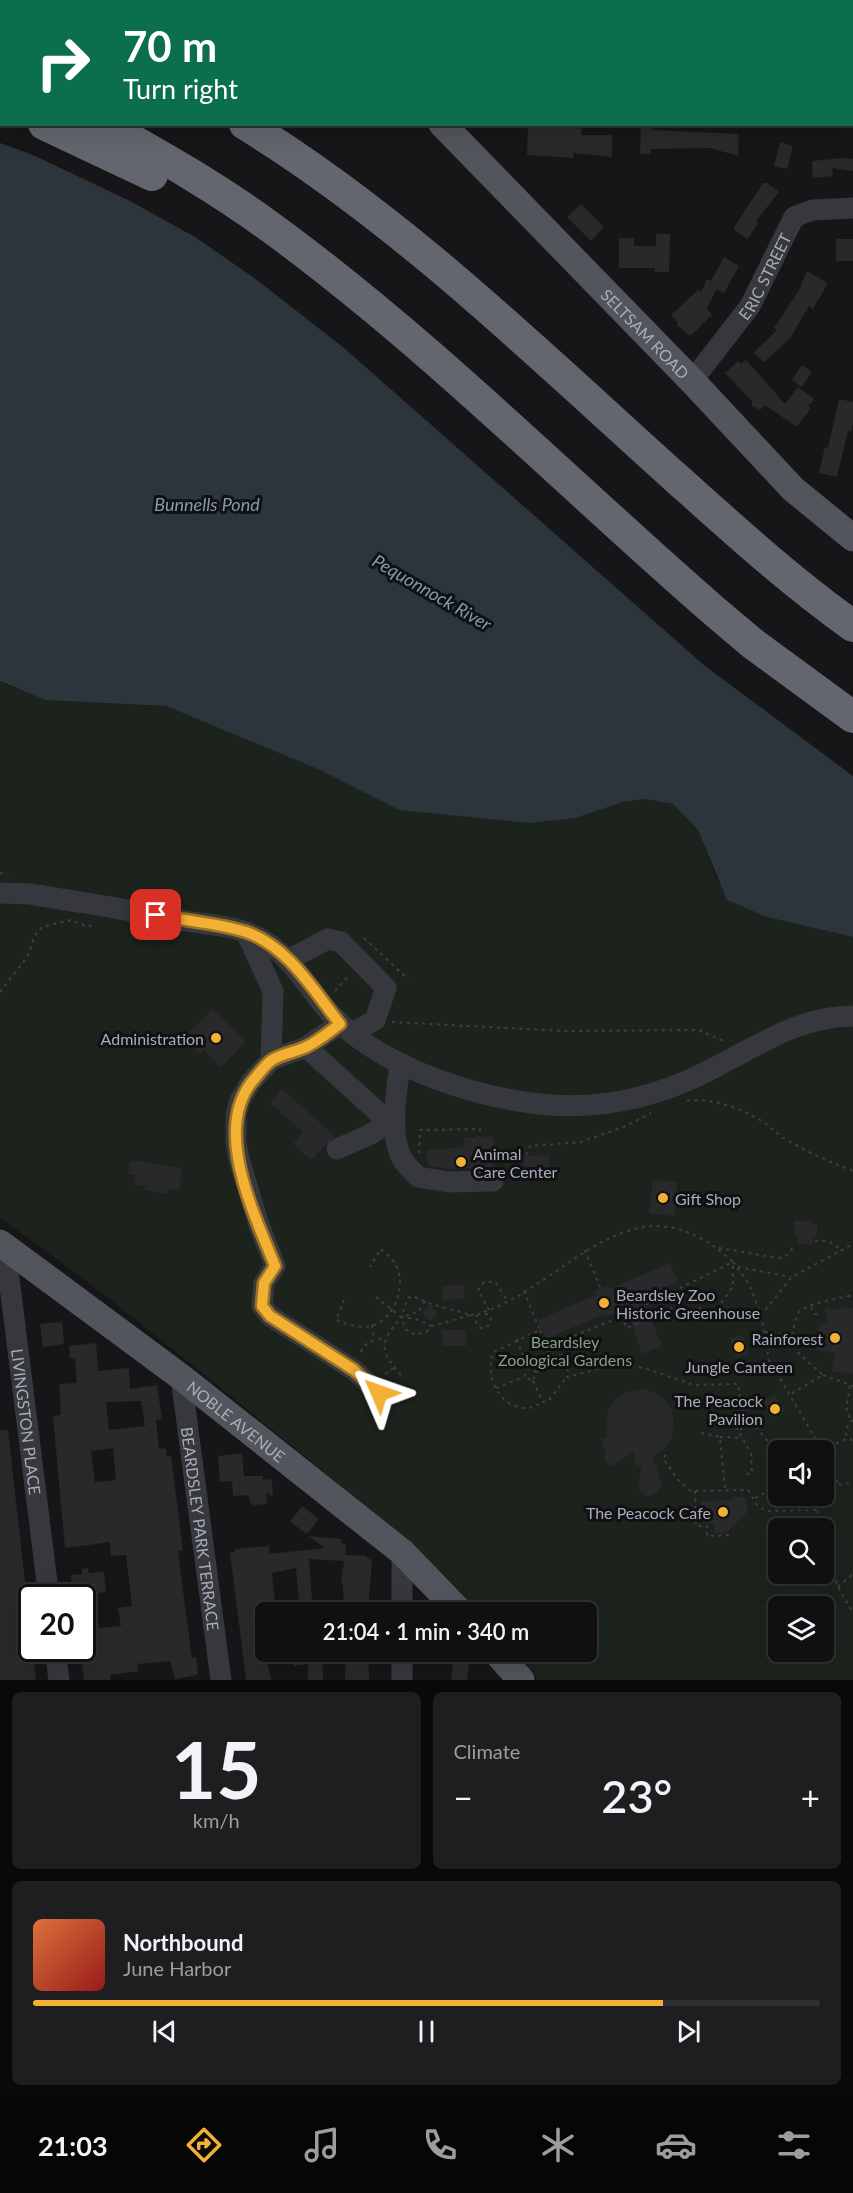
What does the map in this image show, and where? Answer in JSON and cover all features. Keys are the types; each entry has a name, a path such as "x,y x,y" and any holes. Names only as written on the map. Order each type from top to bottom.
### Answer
{"highway":[{"path":"49,126 110,153 179,189 359,295"},
{"path":"107,126 180,167 232,201 359,295 713,610 768,655 853,717"},
{"path":"248,126 311,167 416,247 763,555 853,626"}],"main road":[{"name":"SELTSAM ROAD","path":"444,126 692,381 793,489 853,538"},
{"name":"NOBLE AVENUE","path":"2,1245 181,1377 402,1552 450,1602"},
{"path":"505,1662 521,1680"}],"street":[{"name":"ERIC STREET","path":"692,381 750,306 794,217 812,210 853,208"},
{"path":"0,893 30,894 111,906 246,932 261,939 288,960 347,1029 400,1064 474,1090 547,1104 579,1106 630,1102 678,1085 787,1029 853,1016"},
{"path":"246,932 273,991 271,1060"},
{"path":"288,960 328,939 341,942 386,988 375,1020 271,1060 251,1082 240,1100 235,1126 237,1151 275,1266 264,1283 262,1306 270,1316 354,1370 379,1393"},
{"path":"306,1047 380,1114 394,1119"},
{"path":"400,1064 394,1119 395,1136 401,1156 418,1177 448,1182 493,1181"},
{"path":"337,1149 369,1135 394,1119"},
{"name":"LIVINGSTON PLACE","path":"2,1245 47,1584"},
{"name":"BEARDSLEY PARK TERRACE","path":"181,1377 221,1680"},
{"path":"402,1552 402,1602"},
{"path":"57,1662 59,1680"},
{"path":"402,1662 402,1680"}],"path":[{"path":"0,992 28,956 34,937 42,927 70,920 89,927 111,906"},
{"path":"359,934 408,979"},
{"path":"375,1020 566,1030 699,1030 733,1044 724,1049"},
{"path":"685,1101 716,1103 735,1109 763,1121 784,1138 815,1155 853,1171"},
{"path":"526,1155 530,1146 581,1142 617,1130 657,1110"},
{"path":"401,1156 419,1156 420,1130 480,1129 480,1137"},
{"path":"376,1297 401,1317 406,1330 416,1335 427,1331 432,1326 489,1310 524,1291 585,1250 616,1234 646,1228 674,1229 693,1233 716,1247 733,1262 749,1284 761,1315 769,1360 817,1440"},
{"path":"814,1241 829,1241 840,1249"},
{"path":"761,1315 792,1277 853,1244"},
{"path":"716,1247 780,1258 787,1255 795,1245"},
{"path":"344,1300 336,1320 354,1327 376,1324 392,1309 399,1294 400,1278 395,1263 381,1249 370,1267"},
{"path":"585,1250 600,1287"},
{"path":"546,1347 621,1317 733,1262"},
{"path":"621,1317 627,1328 674,1307 690,1310 700,1308 714,1314 733,1286 733,1262"},
{"path":"738,1267 792,1277"},
{"path":"489,1310 478,1290 484,1282 495,1282 507,1300"},
{"path":"524,1291 551,1357"},
{"path":"853,1295 829,1299 799,1312 792,1335 799,1354 823,1374 851,1386 846,1408 852,1421 846,1434 853,1442"},
{"path":"401,1376 386,1358 385,1338 401,1317 408,1298 419,1297 425,1301 471,1315"},
{"path":"401,1317 419,1311 425,1301"},
{"path":"811,1307 815,1314 822,1315"},
{"path":"478,1314 476,1323 480,1328 486,1328 491,1319 484,1312"},
{"path":"401,1317 416,1319 432,1326"},
{"path":"372,1325 374,1340"},
{"path":"533,1381 536,1372 542,1369 551,1357 563,1354 569,1357 567,1377 548,1401 532,1407 521,1408 495,1389 489,1372 493,1352 540,1330"},
{"path":"763,1332 792,1335"},
{"path":"362,1348 374,1340 385,1338"},
{"path":"495,1389 524,1377 528,1369 517,1339"},
{"path":"567,1377 617,1364 644,1368 694,1385 738,1384 742,1409 759,1433 769,1440"},
{"path":"528,1369 536,1372"},
{"path":"791,1394 823,1374"},
{"path":"524,1377 533,1381 543,1402"},
{"path":"740,1430 751,1422"},
{"path":"736,1427 740,1430 752,1464 752,1473 746,1474"},
{"path":"701,1433 743,1438"},
{"path":"720,1437 725,1490"},
{"path":"834,1446 849,1438"},
{"path":"660,1452 665,1456 678,1480 694,1491 748,1490 758,1505 766,1511 816,1510"},
{"path":"834,1474 839,1485"},
{"path":"834,1484 853,1482"},
{"path":"816,1510 820,1501 839,1485"},
{"path":"754,1498 768,1490"},
{"path":"694,1491 696,1526 707,1526 707,1536 731,1535"},
{"path":"813,1506 817,1518"},
{"path":"838,1587 853,1574"},
{"path":"834,1575 853,1613"}],"green space":[{"name":"Beardsley Zoological Gardens","path":"0,682 45,700 166,706 320,770 399,810 575,818 623,802 645,799 673,804 698,830 718,883 767,917 853,937 853,1680 538,1680 523,1662 597,1662 597,1602 468,1602 421,1556 331,1478 61,1262 0,1218"}],"water":[{"name":"Bunnells Pond","path":"0,143 33,155 132,202 195,237 257,280 344,348 705,666 853,776 853,937 767,917 727,900 698,830 673,804 645,799 623,802 575,818 529,823 399,810 320,770 166,706 45,700 0,681"}],"building":[{"path":"528,126 582,126 581,135 612,135 612,157 574,153 573,158 527,155"},
{"path":"641,126 651,126 651,130 739,134 738,156 710,148 651,149 651,154 640,154"},
{"path":"780,142 793,146 787,169 774,166"},
{"path":"853,159 853,171 832,168 833,176 813,178 812,161"},
{"path":"763,183 767,183 779,192 756,221 759,223 747,239 733,229"},
{"path":"581,204 604,227 591,241 567,217"},
{"path":"656,234 670,234 669,272 655,272 655,268 619,268 619,238 634,238 634,246 656,246"},
{"path":"836,239 853,239 853,261 836,261"},
{"path":"724,257 739,266 724,293 717,289 707,308 712,315 690,336 677,325 678,323 671,315 698,290 701,292 707,279 711,281"},
{"path":"807,271 828,283 813,309 809,306 791,337 765,362 753,353 777,330 774,328 799,290"},
{"path":"746,360 785,404 798,387 814,399 808,406 811,408 797,427 765,405 760,410 752,406 752,401 725,373 738,361 741,364"},
{"path":"802,365 812,372 802,387 792,380"},
{"path":"839,399 853,402 853,423 851,432 848,431 837,477 819,473 825,447 828,448"},
{"name":"Administration","path":"212,1009 246,1041 221,1067 203,1050 200,1054 189,1044 192,1040 187,1035"},
{"path":"282,1089 335,1136 311,1160 293,1144 303,1132 270,1103"},
{"name":"Animal Care Center","path":"493,1137 493,1168 450,1169 428,1166 427,1150 465,1147 464,1138"},
{"path":"549,1155 551,1172 524,1173 523,1156"},
{"path":"130,1162 182,1168 179,1191 167,1189 167,1194 144,1190 145,1186 134,1184 135,1175 128,1174"},
{"name":"Gift Shop","path":"653,1180 677,1182 674,1216 649,1213"},
{"path":"794,1221 813,1221 813,1224 817,1224 817,1236 813,1236 813,1244 798,1244 798,1236 794,1236"},
{"name":"Beardsley Zoo Historic Greenhouse","path":"670,1263 678,1282 652,1293 655,1300 645,1305 662,1346 642,1354 627,1308 606,1317 604,1314 546,1339 538,1320 596,1295 594,1291 608,1285 610,1289"},
{"path":"464,1285 465,1299 442,1300 442,1286"},
{"path":"430,1305 438,1313 430,1321 422,1313"},
{"name":"Rainforest","path":"841,1307 853,1308 853,1374 832,1371 835,1353 816,1350 820,1323 827,1324 825,1308 840,1310"},
{"path":"62,1322 64,1344 43,1347 40,1324"},
{"path":"442,1330 466,1330 466,1346 442,1346"},
{"name":"Jungle Canteen","path":"743,1335 748,1354 735,1357 730,1338"},
{"path":"96,1343 98,1371 129,1368 130,1389 157,1385 162,1419 156,1420 159,1449 166,1448 167,1457 171,1456 183,1550 178,1551 192,1658 196,1657 198,1674 193,1676 175,1679 170,1661 137,1664 138,1671 110,1675 110,1680 84,1680 82,1662 96,1662 96,1611 99,1628 121,1626 118,1608 132,1606 126,1555 111,1556 110,1542 65,1548 53,1416 61,1415 59,1384 77,1383 75,1358 70,1358 69,1346","holes":["141,1401 145,1426 109,1430 106,1402","113,1448 116,1480 95,1482 91,1451"]},
{"path":"641,1389 654,1392 665,1400 672,1411 674,1425 672,1437 664,1449 653,1456 662,1486 657,1493 649,1496 643,1494 638,1487 642,1465 636,1466 634,1451 610,1467 603,1456 606,1454 601,1439 607,1437 606,1423 609,1409 616,1399 627,1392"},
{"name":"The Peacock Pavilion","path":"774,1395 785,1411 773,1418 763,1402"},
{"path":"0,1430 8,1430 25,1584 18,1584 18,1662 34,1662 36,1680 0,1680"},
{"path":"242,1453 244,1476 263,1476 263,1480 272,1479 273,1497 266,1492 267,1504 250,1503 249,1495 233,1496 232,1481 220,1482 218,1456"},
{"name":"The Peacock Cafe","path":"734,1496 747,1499 747,1512 726,1533 714,1534 714,1523 702,1523 701,1501 731,1500"},
{"path":"302,1506 319,1519 307,1534 290,1522"},
{"path":"309,1536 341,1539 341,1543 346,1544 345,1555 365,1556 372,1561 369,1602 344,1602 343,1584 341,1584 344,1561 309,1559 312,1602 299,1602 296,1568 272,1573 275,1602 255,1602 255,1662 268,1662 271,1680 246,1680 230,1552 235,1552 235,1549 269,1546 269,1554 325,1548"},
{"path":"88,1568 89,1573 104,1572 106,1592 96,1594 96,1584 72,1584 71,1575 82,1574 82,1569"},
{"path":"293,1662 322,1662 323,1680 308,1680 308,1664 294,1666"},
{"path":"346,1662 368,1662 369,1680 345,1680"},
{"path":"453,1662 469,1663 467,1680 451,1680"}],"place":[{"name":"Administration","path":"216,1038"},
{"name":"Animal Care Center","path":"461,1162"},
{"name":"Gift Shop","path":"663,1198"},
{"name":"Beardsley Zoo Historic Greenhouse","path":"604,1303"},
{"name":"Rainforest","path":"835,1338"},
{"name":"Jungle Canteen","path":"739,1347"},
{"name":"The Peacock Pavilion","path":"775,1409"},
{"name":"The Peacock Cafe","path":"723,1512"}],"route":[{"path":"156,915 246,932 261,939 292,963 340,1024 306,1047 271,1060 251,1082 240,1100 236,1115 236,1142 256,1217 275,1266 264,1283 261,1294 262,1306 270,1316 354,1370 379,1393"}],"water label":[{"name":"Pequonnock River","path":"432,592"}]}
